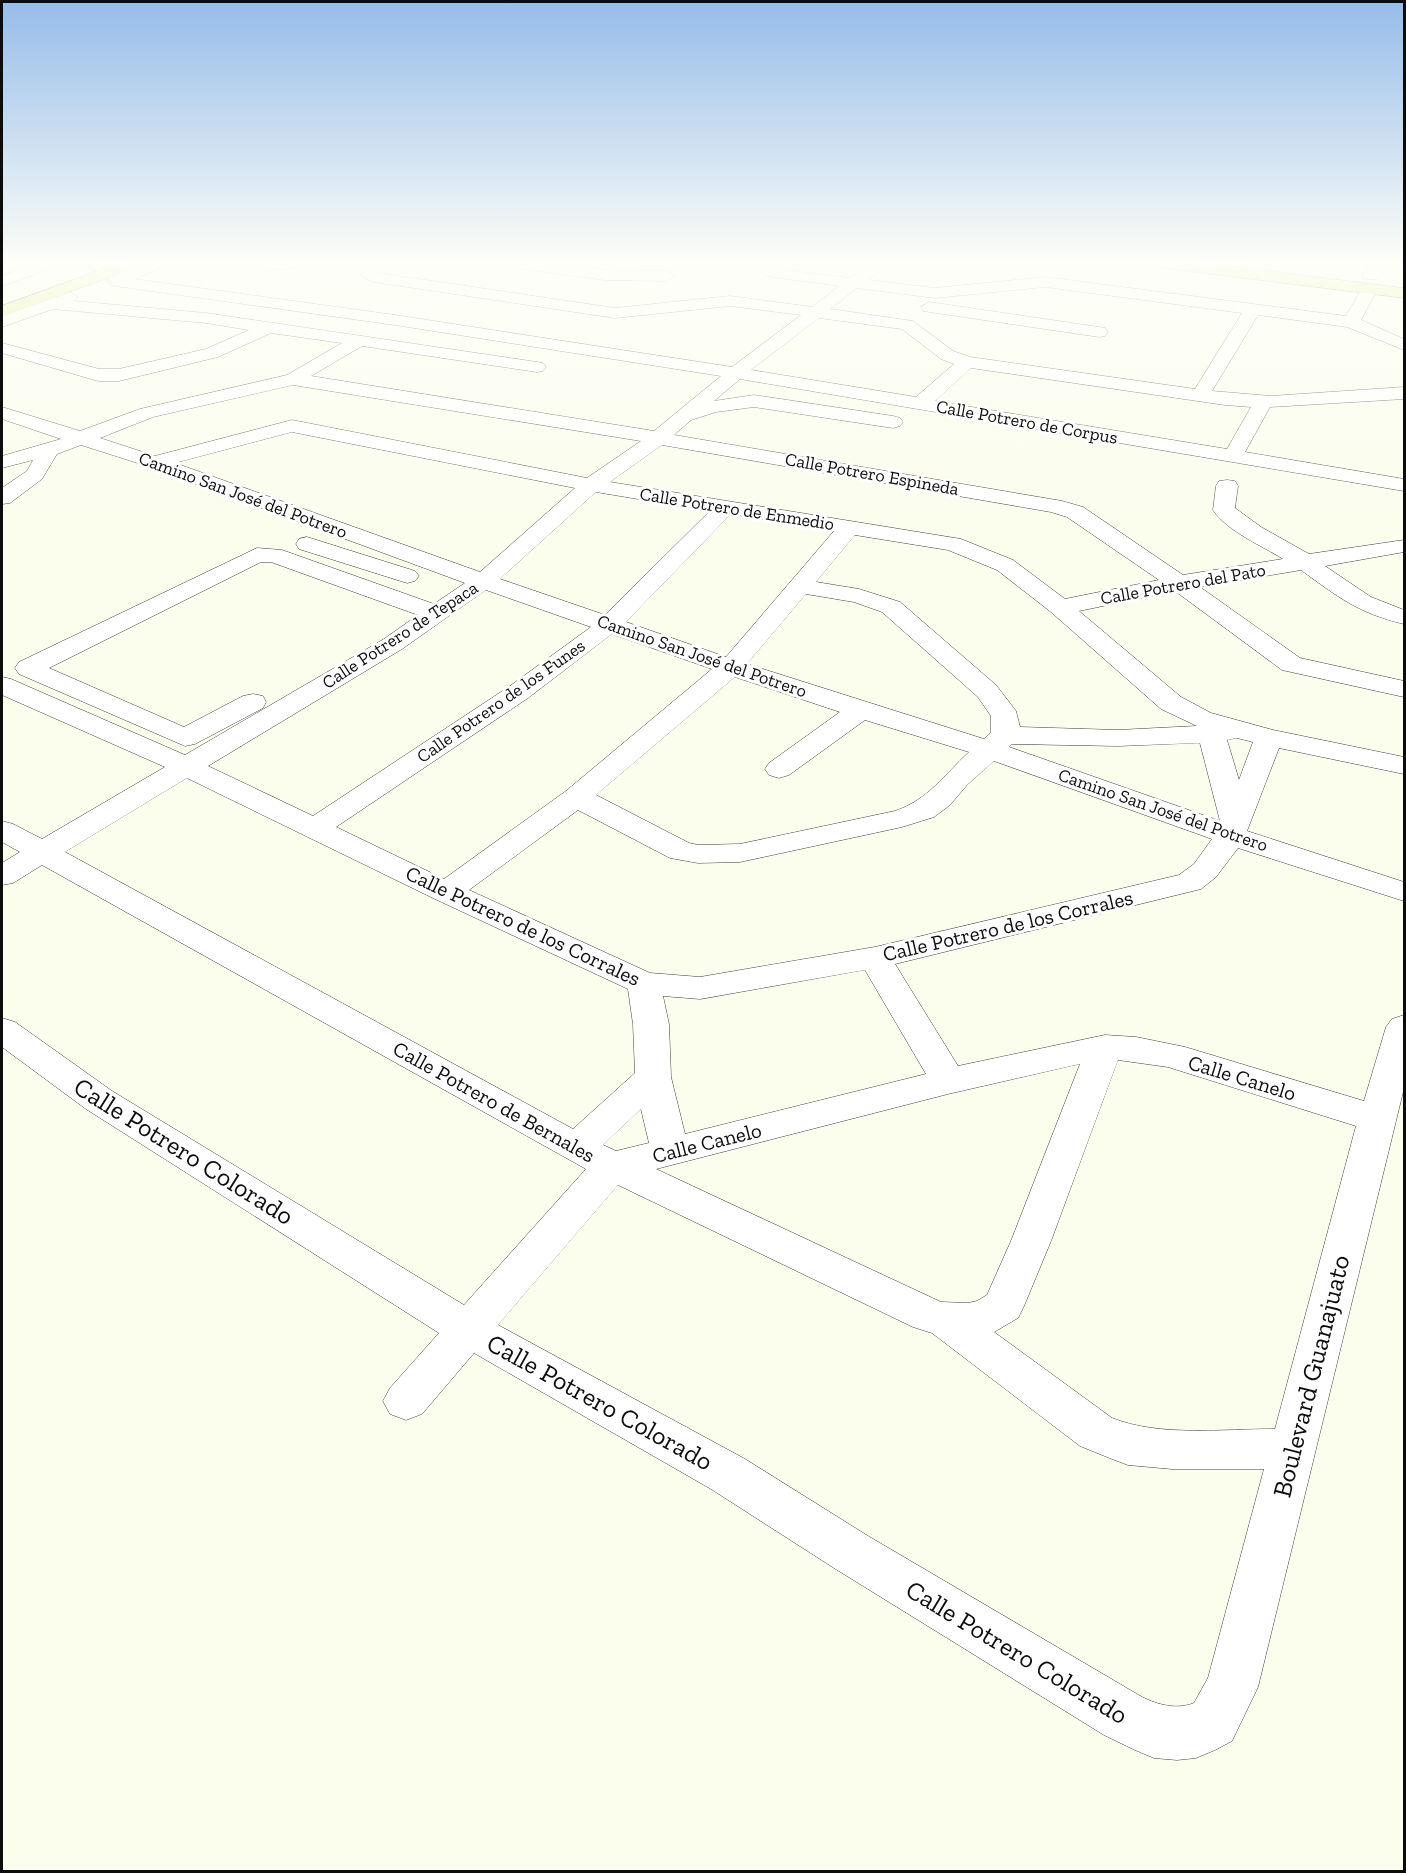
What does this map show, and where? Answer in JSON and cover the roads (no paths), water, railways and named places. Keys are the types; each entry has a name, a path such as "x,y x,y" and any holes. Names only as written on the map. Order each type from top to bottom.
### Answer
{"street":[{"path":"7,349 98,375 119,375 220,349"},
{"path":"2,462 49,450 147,413 294,390 348,349"},
{"path":"422,349 537,367"},
{"name":"Calle Potrero de Corpus","path":"588,349 1404,485"},
{"name":"Calle Potrero de Tepaca","path":"2,876 393,644 419,608 485,580 591,485 637,456 768,349"},
{"path":"939,349 946,355 967,362 1263,403 1404,393"},
{"path":"1061,375 1083,349"},
{"path":"1201,394 1228,349"},
{"path":"920,404 967,362"},
{"path":"292,426 294,390"},
{"name":"Calle Potrero Espineda","path":"294,390 659,438 1054,506 1075,512 1292,664 1404,689"},
{"path":"681,420 712,407 754,401 917,425"},
{"path":"1233,456 1263,403"},
{"name":"Camino San José del Potrero","path":"2,413 154,462 731,667 861,710 998,742 1404,892"},
{"name":"Calle Potrero de Enmedio","path":"154,462 292,426 591,485 953,544 1005,565 1060,607 1171,703 1225,732 1269,738 1404,765"},
{"path":"2,498 34,475 49,450"},
{"path":"1227,486 1224,510 1235,520 1305,562 1356,600 1373,608 1404,617"},
{"name":"Calle Potrero de los Funes","path":"315,828 519,692 610,624 726,507"},
{"path":"446,892 576,797 731,667 849,528"},
{"name":"Calle Potrero del Pato","path":"1060,607 1179,583 1401,546"},
{"path":"257,555 274,555 419,608 386,632 185,738 28,668 257,555"},
{"path":"576,797 681,851 698,854 740,853 885,823 923,810 940,799 957,779 998,742 1007,724 1001,707 987,691 891,608 859,596 799,586"},
{"name":"Calle Potrero de los Corrales","path":"2,685 185,766 446,892 644,983 700,988 875,958 1171,888 1190,882 1210,867 1233,829"},
{"path":"779,769 861,710"},
{"path":"998,742 1187,737 1225,732 1233,829"},
{"path":"1233,829 1269,738"},
{"name":"Calle Potrero de Bernales","path":"2,830 576,1148 928,1315 947,1321 987,1317 1003,1306 1031,1241 1105,1047"},
{"path":"875,958 948,1081"},
{"path":"644,983 651,1024 653,1077 670,1152"},
{"name":"Boulevard Guanajuato","path":"1213,1722 1232,1687 1377,1119 1404,1027"},
{"name":"Calle Potrero Colorado","path":"2,1030 99,1100 468,1329 728,1474 1123,1716 1154,1731 1176,1733 1196,1731 1213,1722"},
{"name":"Calle Canelo","path":"612,1166 948,1081 1105,1047 1136,1049 1172,1056 1377,1119"},
{"path":"576,1148 653,1077"},
{"path":"406,1401 612,1166"},
{"path":"947,1321 1096,1432 1128,1445 1172,1449 1292,1449"}]}
